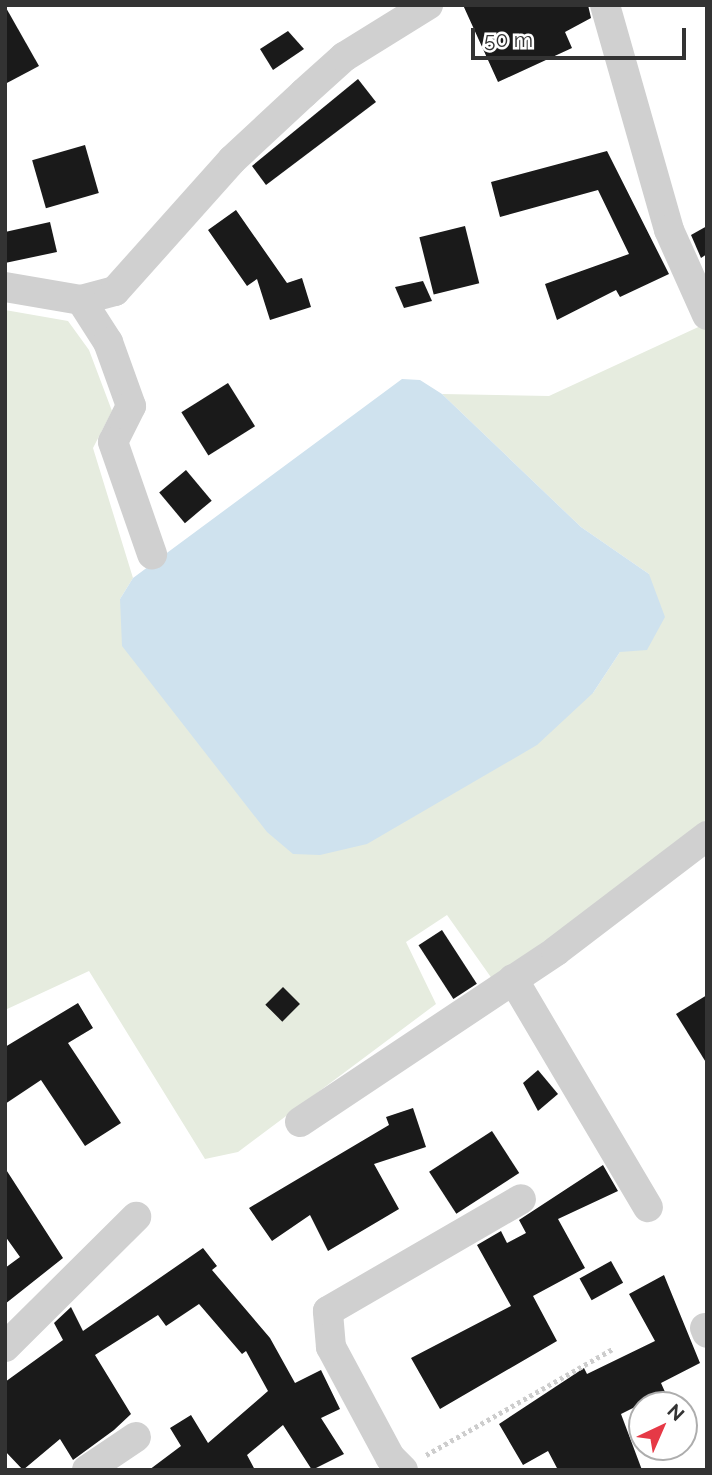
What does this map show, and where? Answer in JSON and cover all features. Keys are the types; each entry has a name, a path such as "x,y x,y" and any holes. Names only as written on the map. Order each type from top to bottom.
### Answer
{"street":[{"path":"5,288 81,300 115,291 232,160 304,93 344,57 428,5"},
{"path":"605,5 670,230 707,315"},
{"path":"81,300 108,342 131,406 113,442 152,554"},
{"path":"300,1122 513,979 707,836"},
{"path":"513,979 648,1207"},
{"path":"402,1469 390,1457 331,1347 328,1311 521,1199"},
{"path":"9,1335 136,1217"},
{"path":"87,1470 136,1437"}],"path":[{"path":"402,1469 614,1348"}],"shaded area":[{"path":"5,310 68,321 89,350 112,411 93,448 133,578 120,599 593,693 620,652 649,574 581,527 442,394 549,396 707,323 707,819 495,983 447,915 406,942 436,1004 238,1152 205,1159 89,971 5,1010"}],"water":[{"path":"402,379 420,380 442,394 581,527 649,574 665,617 647,650 620,652 593,693 537,745 367,844 320,855 293,854 267,832 122,646 120,599 133,578"}],"building":[{"path":"463,5 588,5 591,18 565,32 572,48 498,82"},
{"path":"5,6 39,66 5,84"},
{"path":"288,31 304,49 273,70 260,49"},
{"path":"358,79 376,102 266,185 252,166"},
{"path":"85,145 99,193 46,208 32,160"},
{"path":"607,151 669,274 620,297 616,290 557,320 545,284 629,254 598,190 500,217 491,182"},
{"path":"236,210 287,283 302,278 311,307 270,320 257,279 247,286 208,230"},
{"path":"50,222 57,252 5,263 5,232"},
{"path":"465,226 479,283 434,295 419,237"},
{"path":"707,226 707,254 701,258 691,235"},
{"path":"423,281 432,301 404,308 395,287"},
{"path":"228,383 255,426 208,455 181,412"},
{"path":"186,470 212,501 185,523 159,492"},
{"path":"442,930 477,984 453,999 419,945"},
{"path":"283,987 300,1004 282,1022 265,1005"},
{"path":"707,995 707,1064 676,1014"},
{"path":"78,1003 93,1028 68,1043 121,1123 85,1146 41,1080 5,1104 5,1047"},
{"path":"538,1070 558,1094 538,1111 523,1083"},
{"path":"413,1108 426,1147 374,1164 399,1209 328,1251 310,1215 272,1241 249,1208 389,1125 386,1117"},
{"path":"492,1131 519,1173 456,1214 429,1172"},
{"path":"603,1165 618,1191 558,1219 585,1268 533,1296 557,1341 440,1409 411,1358 511,1306 477,1245 501,1231 507,1243 526,1233 519,1220"},
{"path":"5,1168 63,1258 5,1304 5,1268 20,1257 5,1236"},
{"path":"203,1248 217,1266 212,1270 270,1338 295,1383 321,1370 340,1409 321,1418 344,1454 312,1470 283,1425 247,1455 255,1470 149,1470 181,1446 170,1428 191,1415 208,1443 268,1391 246,1351 242,1354 199,1304 166,1326 158,1315 95,1355 131,1414 73,1460 60,1439 23,1470 5,1451 5,1382 63,1340 54,1323 71,1307 83,1331"},
{"path":"611,1261 623,1283 592,1300 580,1278"},
{"path":"664,1275 700,1363 661,1383 665,1391 628,1391 628,1410 621,1414 628,1433 628,1461 639,1461 642,1470 558,1470 548,1451 523,1465 499,1424 584,1368 587,1374 655,1341 629,1294"}]}
